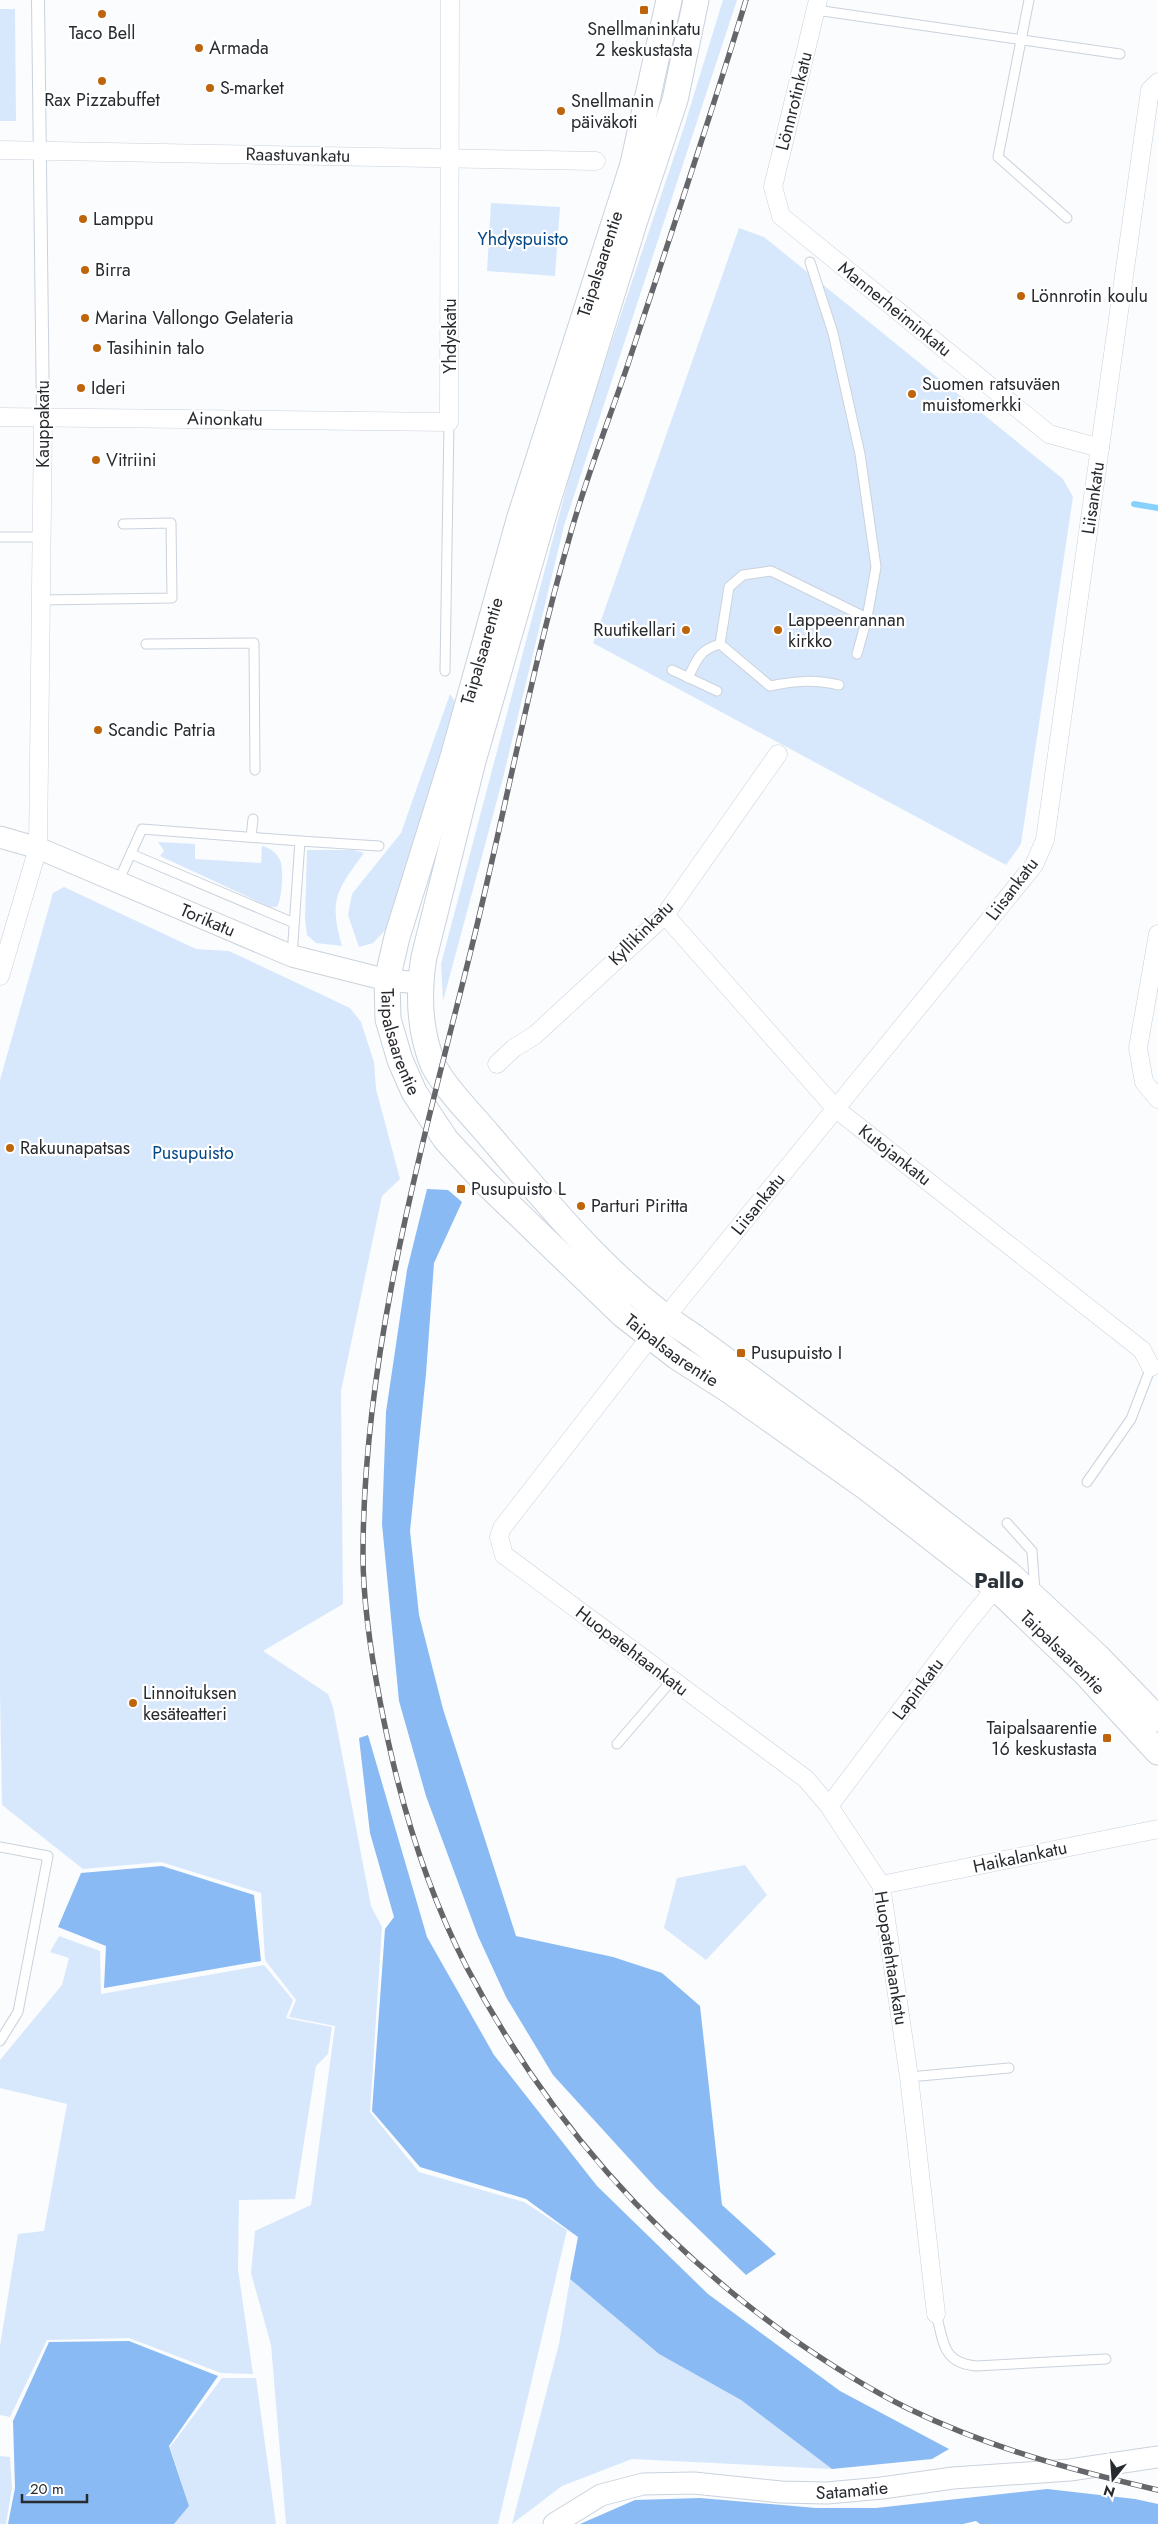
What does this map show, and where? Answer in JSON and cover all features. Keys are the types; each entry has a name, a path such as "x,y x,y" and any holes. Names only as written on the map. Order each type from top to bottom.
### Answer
{"main road":[{"name":"Taipalsaarentie","path":"669,0 633,164 519,520 453,757 397,937 387,980 388,1019 400,1060 414,1092 446,1140 516,1212 623,1315 658,1328 868,1488 1002,1580 1036,1599 1097,1656 1158,1719"},
{"name":"Taipalsaarentie","path":"658,1328 639,1296 587,1244 525,1177 461,1103 433,1064 422,1034 420,983 424,957 473,760 546,507 635,220 675,100 696,0"},
{"name":"Taipalsaarentie","path":"1002,1580 1158,1752"}],"street":[{"name":"Kauppakatu","path":"0,976 38,848 43,418 38,0"},
{"name":"Yhdyskatu","path":"449,422 450,0"},
{"name":"Lönnrotinkatu","path":"776,202 773,187 817,5"},
{"name":"Liisankatu","path":"499,1537 502,1528 658,1328 1034,865 1045,840 1150,90 1158,82"},
{"name":"Raastuvankatu","path":"0,150 596,161"},
{"name":"Mannerheiminkatu","path":"776,202 781,216 1049,434 1100,448"},
{"name":"Ainonkatu","path":"0,417 449,422"},
{"name":"Kyllikinkatu","path":"497,1064 514,1048 535,1035 664,915 778,754"},
{"name":"Torikatu","path":"0,837 38,848 292,956 387,980 420,983"},
{"name":"Kutojankatu","path":"664,915 836,1109 1142,1350 1151,1367"},
{"path":"1157,1097 1144,1082 1138,1048 1158,934"},
{"name":"Huopatehtaankatu","path":"499,1537 504,1555 806,1780 830,1806 881,1885 909,2077 936,2314"},
{"name":"Lapinkatu","path":"830,1806 958,1634 1002,1580"},
{"name":"Haikalankatu","path":"881,1885 1158,1829"},
{"name":"Satamatie","path":"554,2524 601,2495 643,2484 694,2483 781,2492 827,2493 882,2488 953,2478 1070,2470 1158,2457"}],"lane":[{"path":"1029,0 998,157 1067,218"},
{"path":"817,5 1021,40 1120,54"},
{"path":"810,262 833,333 860,454 876,567 867,618 857,654"},
{"name":"Yhdyskatu","path":"445,671 449,422"},
{"path":"41,600 172,598 171,523 124,524"},
{"path":"0,537 42,537"},
{"path":"720,644 729,587 743,575 771,571 867,618"},
{"path":"146,644 254,643 255,770"},
{"path":"688,678 699,655 707,648 720,644"},
{"path":"720,644 770,686 796,680 818,680 839,685"},
{"path":"672,670 716,690"},
{"path":"251,837 253,819"},
{"path":"118,883 142,829 379,846"},
{"path":"292,956 300,841"},
{"path":"131,854 294,923"},
{"path":"1088,1482 1131,1419 1151,1367"},
{"path":"1007,1523 1032,1552 1036,1599"},
{"path":"617,1744 672,1680"},
{"path":"0,1847 48,1856 18,2012 0,2041"},
{"path":"909,2077 1009,2068"},
{"path":"936,2314 948,2355 961,2365 976,2366 1106,2359"}],"green space":[{"path":"723,0 737,0 564,526 503,778 443,1001 441,964 580,436 684,127"},
{"path":"0,9 15,9 16,121 0,121"},
{"name":"Yhdyspuisto","path":"491,203 560,207 555,276 487,271"},
{"path":"739,228 764,237 1063,479 1073,497 1021,844 1006,865 593,643"},
{"path":"450,694 460,709 391,924 373,943 359,947 348,915 352,894 401,833"},
{"path":"158,842 195,844 195,859 261,863 262,846 270,849 280,860 282,870 281,891 277,907 270,907 160,856 164,851"},
{"path":"307,850 354,850 364,853 347,877 338,896 336,917 342,946 316,943 307,935 305,919"},
{"name":"Pusupuisto","path":"64,887 196,949 229,951 350,1008 361,1022 374,1062 376,1089 400,1179 382,1196 341,1391 343,1604 263,1651 328,1694 333,1707 371,1906 382,1927 370,2112 419,2172 524,2202 567,2230 498,2524 286,2524 271,2345 251,2273 255,2231 311,2205 335,2026 289,2017 296,2000 265,1960 261,1893 161,1862 83,1869 2,1805 0,1694 0,1080 53,893"},
{"path":"745,1865 767,1895 706,1960 664,1928 677,1878"},
{"path":"59,1936 100,1951 101,1994 264,1965 293,2000 286,2018 332,2027 328,2054 316,2066 295,2199 239,2200 238,2269 253,2374 221,2373 129,2338 47,2340 10,2417 0,2415 0,2346 18,2234 44,2231 67,2104 0,2088 0,2060 62,1985 69,1958 50,1952"},
{"path":"570,2279 659,2354 741,2400 832,2469 632,2459 562,2486 512,2524 559,2344"},
{"path":"222,2378 256,2378 276,2524 174,2524 189,2506 170,2447"},
{"path":"0,2456 10,2457 12,2488 6,2524 0,2524"}],"shaded area":[{"path":"427,1189 448,1190 462,1202 434,1263 426,1374 410,1531 419,1615 443,1709 516,1936 613,1957 662,1973 700,2006 722,2205 776,2254 746,2275 656,2188 553,2075 506,1997 478,1936 426,1796 399,1701 382,1524 386,1412 407,1270"},
{"path":"368,1735 427,1937 494,2055 597,2186 708,2294 840,2391 949,2449 932,2459 832,2469 741,2400 659,2354 570,2279 578,2237 526,2199 420,2167 372,2111 385,1929 394,1917 370,1833 359,1738"},
{"path":"162,1866 254,1895 261,1961 104,1988 106,1946 58,1927 81,1873"},
{"path":"129,2341 218,2376 169,2446 189,2506 174,2524 8,2524 15,2488 13,2421 49,2342"},
{"path":"1047,2489 1135,2499 1158,2504 1158,2524 980,2524 976,2521 963,2524 580,2524 635,2500 700,2498 816,2508 876,2508"}],"waterway":[{"path":"1134,504 1158,508"}],"railway":[{"path":"746,0 628,364 584,490 556,585 481,908 414,1182 384,1331 373,1405 366,1480 363,1573 368,1628 374,1665 387,1735 404,1803 425,1870 451,1935 497,2022 531,2075 607,2173 695,2261 742,2301 820,2358 863,2384 937,2422 999,2446 1061,2466 1158,2490"}],"place":[{"name":"Snellmaninkatu 2 keskustasta","path":"644,10"},
{"name":"Taco Bell","path":"102,14"},
{"name":"Armada","path":"199,48"},
{"name":"Rax Pizzabuffet","path":"102,81"},
{"name":"S-market","path":"210,88"},
{"name":"Snellmanin päiväkoti","path":"561,111"},
{"name":"Lamppu","path":"83,219"},
{"name":"Birra","path":"85,270"},
{"name":"Lönnrotin koulu","path":"1021,296"},
{"name":"Marina Vallongo Gelateria","path":"85,318"},
{"name":"Tasihinin talo","path":"97,348"},
{"name":"Ideri","path":"81,388"},
{"name":"Suomen ratsuväen muistomerkki","path":"912,394"},
{"name":"Vitriini","path":"96,460"},
{"name":"Ruutikellari","path":"686,630"},
{"name":"Lappeenrannan kirkko","path":"778,630"},
{"name":"Scandic Patria","path":"98,730"},
{"name":"Rakuunapatsas","path":"10,1148"},
{"name":"Pusupuisto L","path":"461,1189"},
{"name":"Parturi Piritta","path":"581,1206"},
{"name":"Pusupuisto I","path":"741,1353"},
{"name":"Linnoituksen kesäteatteri","path":"133,1703"},
{"name":"Taipalsaarentie 16 keskustasta","path":"1107,1738"}],"district":[{"name":"Pallo","path":"999,1580"}]}
